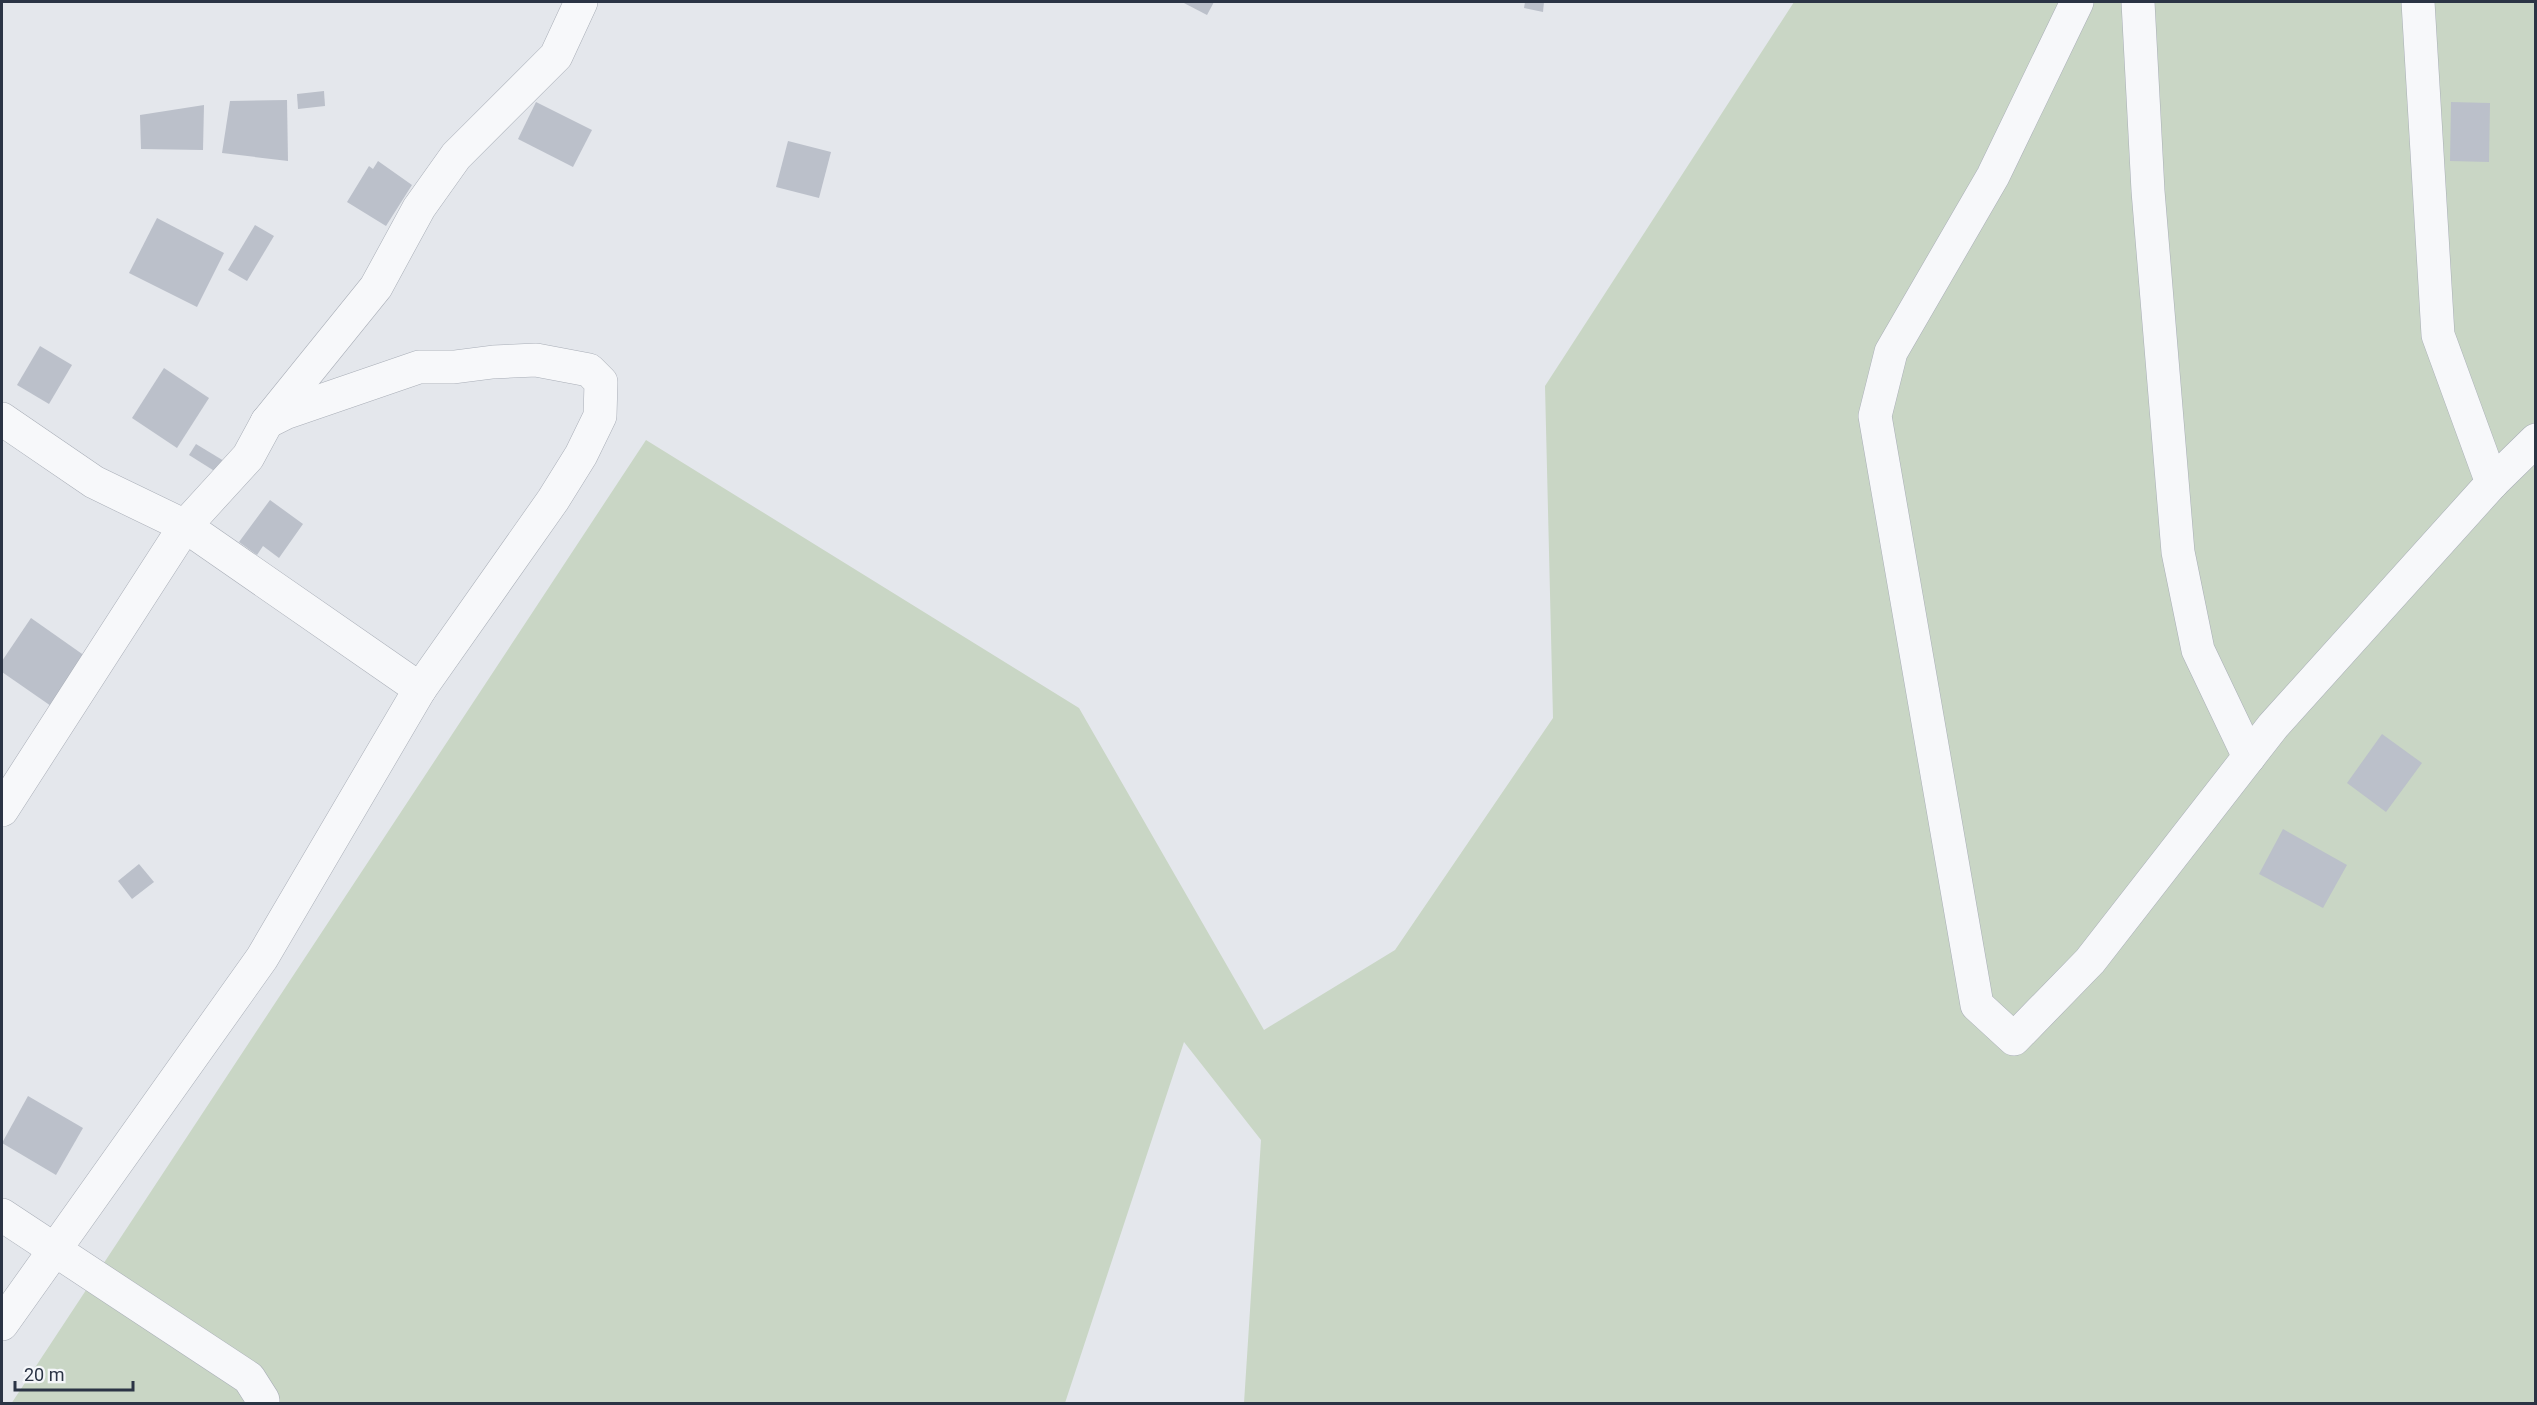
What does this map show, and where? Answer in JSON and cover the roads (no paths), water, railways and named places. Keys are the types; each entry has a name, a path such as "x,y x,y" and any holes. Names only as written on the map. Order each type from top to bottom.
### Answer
{"street":[{"path":"2,810 185,526 248,457 267,422 376,287 419,208 456,156 556,56 580,2"},
{"path":"2077,2 1993,176 1890,352 1875,416 1977,1005 2014,1039 2090,961 2273,726 2492,483 2535,440"},
{"path":"2138,2 2148,191 2178,552 2198,650 2249,758"},
{"path":"2418,2 2438,335 2492,483"},
{"path":"2,1324 262,958 420,689 553,500 581,455 600,417 602,382 589,370 536,360 454,367 419,367 285,413 267,422"},
{"path":"2,419 93,482 185,526 420,689"},
{"path":"2,1215 249,1378 263,1400 262,1404"}]}
